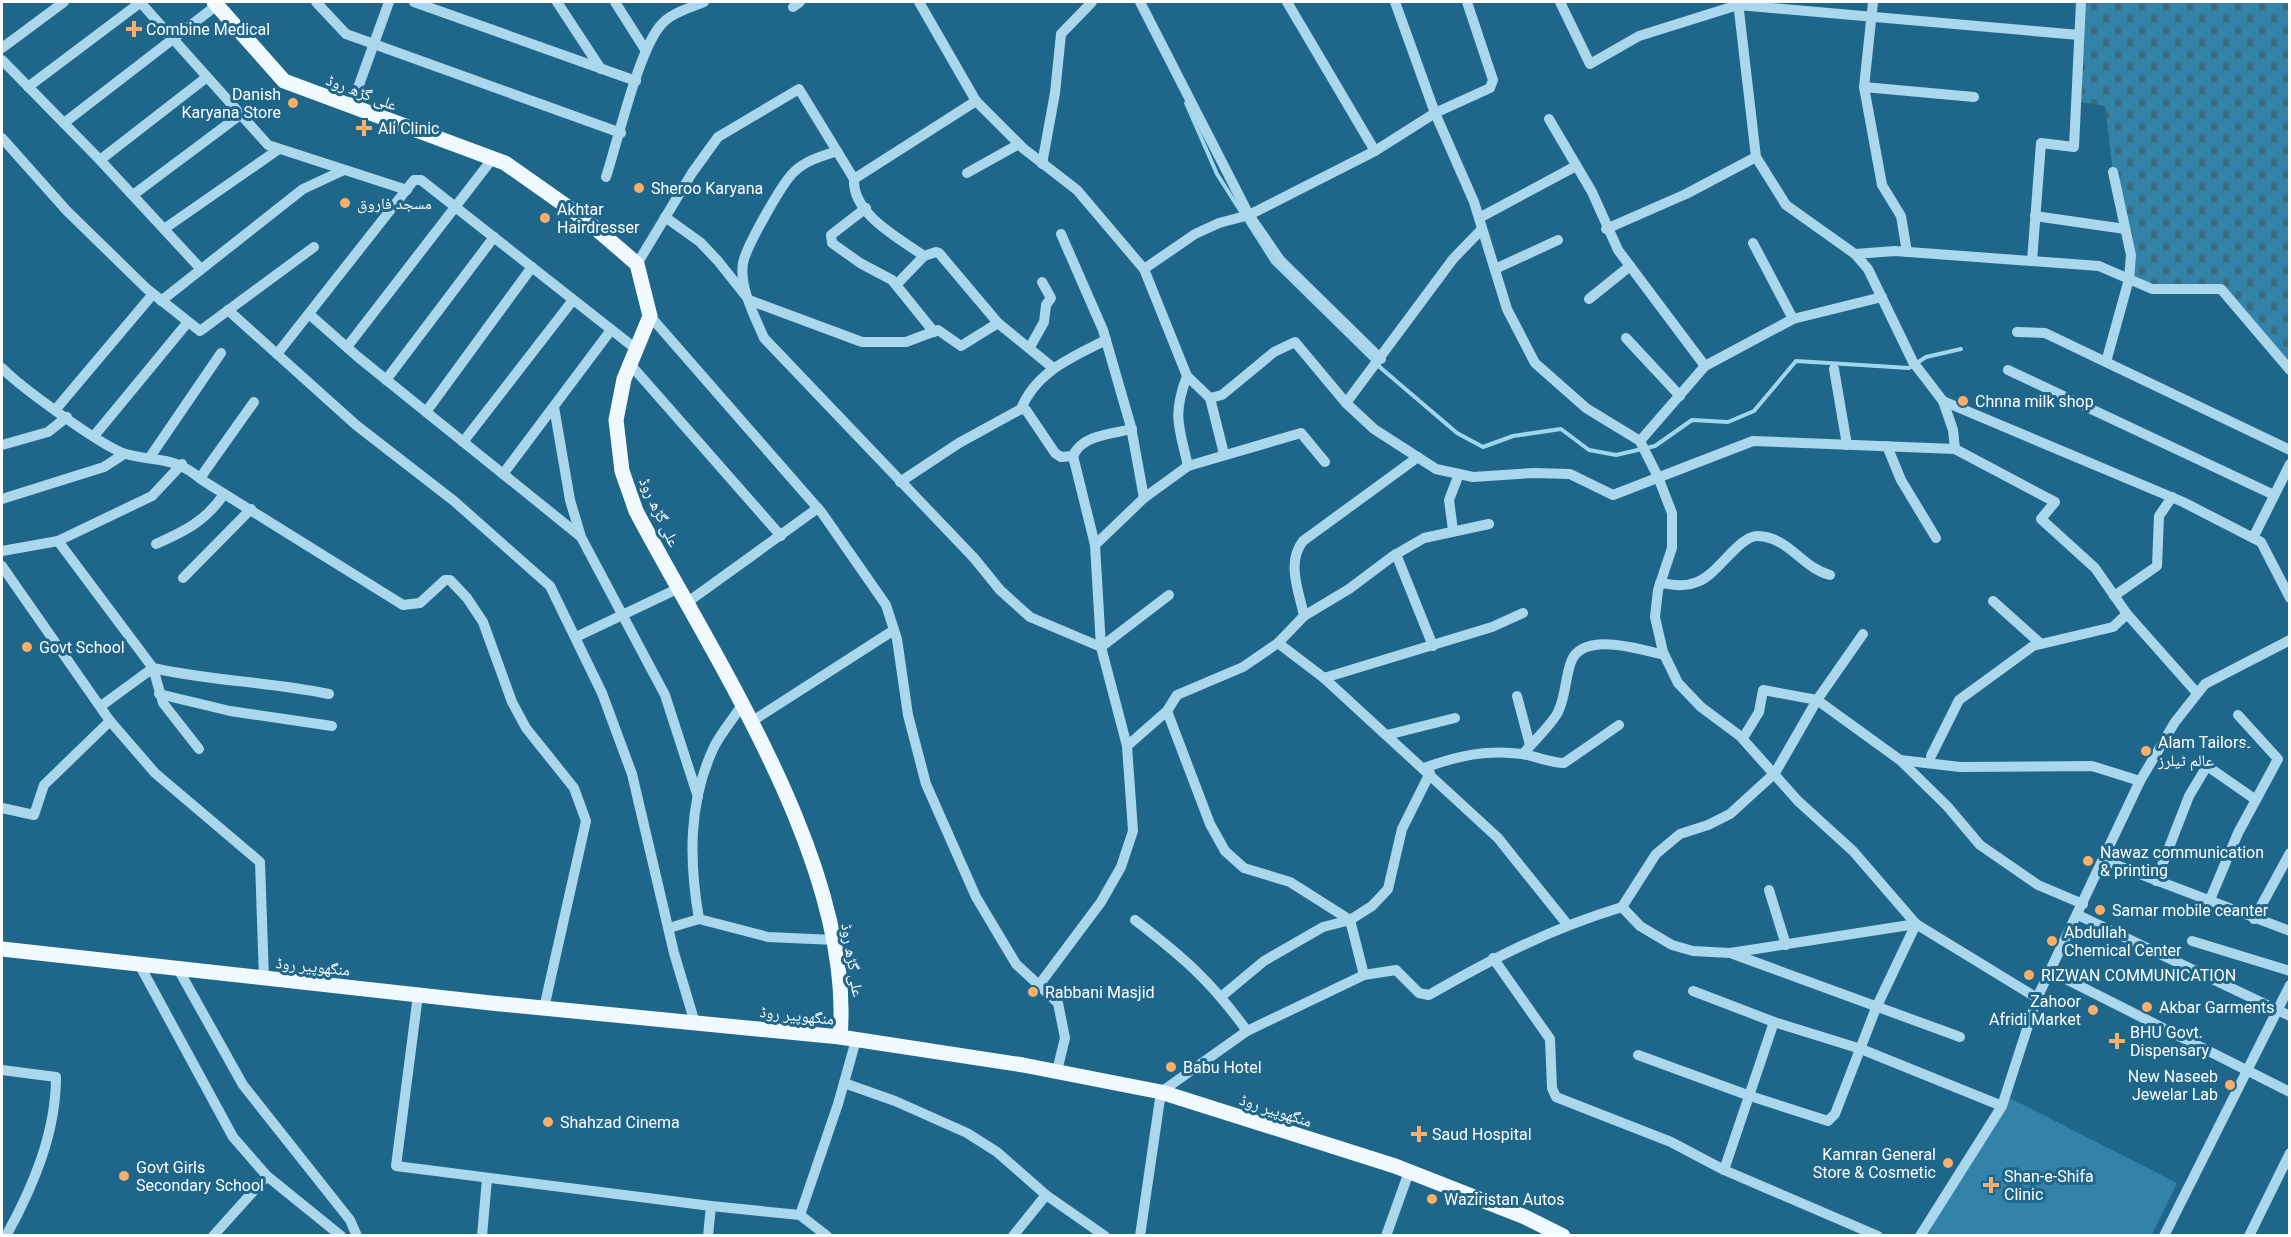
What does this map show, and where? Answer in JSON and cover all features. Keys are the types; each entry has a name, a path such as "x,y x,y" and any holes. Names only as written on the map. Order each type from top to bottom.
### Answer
{"main road":[{"name":"علی گڑھ روڈ","path":"215,3 284,81 505,162 586,220 637,264"},
{"path":"637,264 650,316"},
{"name":"علی گڑھ روڈ","path":"650,316 633,357 616,420 622,471 636,511 751,722 806,847 835,940 843,1004 840,1037"},
{"name":"منگھوپیر روڈ","path":"2,949 418,995 840,1037 1057,1071 1161,1092 1409,1172 1525,1217 1563,1236"}],"street":[{"path":"2,48 64,2"},
{"path":"28,87 140,2 268,145 407,190"},
{"path":"316,2 346,34 621,133"},
{"path":"351,107 389,2"},
{"path":"414,2 636,81"},
{"path":"557,2 601,69"},
{"path":"606,177 646,51 661,24 676,14 704,2"},
{"path":"919,2 976,101 1019,144 1077,190 1144,269 1187,376 1209,398 1224,454"},
{"path":"1042,164 1061,34 1092,2"},
{"path":"1140,2 1244,216 1281,260 1378,363"},
{"path":"1287,2 1375,152"},
{"path":"1395,2 1435,113 1480,224 1507,309 1535,363 1586,408 1642,442 1658,477 1672,513 1672,548 1660,583 1655,617 1664,655 1678,683 1701,707 1743,738 1798,801 1853,851 1916,924 2037,998"},
{"path":"1144,269 1195,234 1219,223 1244,216 1375,152 1435,113 1490,88 1494,83 1467,2"},
{"path":"1562,2 1590,64 1639,36 1738,3 1871,18 2079,35"},
{"path":"1873,2 1864,87 1882,185 1901,216 1908,252"},
{"path":"2032,261 2041,143 2074,147 2081,2"},
{"path":"64,123 174,40 215,3"},
{"path":"618,3 646,51"},
{"path":"1738,3 1756,157 1786,205 1855,254 1868,269 1915,365 1943,401 1953,430 1955,448"},
{"path":"2,60 100,160 200,268"},
{"path":"100,160 207,77"},
{"path":"1864,87 1974,97"},
{"path":"637,264 692,172 718,137 799,89 854,179 853,189 866,208 883,226 924,256"},
{"path":"854,179 976,101"},
{"path":"133,195 240,115"},
{"path":"1549,119 1592,192 1606,229 1630,266 1705,366"},
{"path":"2,138 67,211 157,297 200,331 314,247"},
{"path":"967,172 1019,144"},
{"path":"164,229 279,149"},
{"path":"748,300 743,264 768,212 794,172 812,160 837,152"},
{"path":"1606,229 1686,194 1756,157"},
{"path":"347,347 493,158"},
{"path":"1346,403 1480,224 1576,166"},
{"path":"56,409 157,297 200,268 303,189 344,170"},
{"path":"2106,362 2129,279 2131,255 2113,171"},
{"path":"277,354 414,180 421,180 611,330 781,536"},
{"path":"866,208 830,238 832,243 860,263 884,274 897,284 934,332"},
{"path":"2035,216 2125,229"},
{"path":"665,217 700,242 718,261 748,300 764,338 974,558 1016,607 1058,631 1101,647"},
{"path":"1061,234 1106,340 1132,429 1144,498"},
{"path":"386,380 494,237"},
{"path":"1495,269 1558,240"},
{"path":"1753,243 1793,319"},
{"path":"1855,254 1908,252 2099,266 2152,289 2222,289 2289,370"},
{"path":"897,284 924,256 939,253 998,323 1052,367"},
{"path":"1589,299 1630,266"},
{"path":"426,412 532,267"},
{"path":"1030,347 1044,322 1046,305 1051,298 1042,282"},
{"path":"1642,442 1705,366 1793,319 1882,297"},
{"path":"464,442 573,300"},
{"path":"748,300 862,342 906,342 942,331 961,346 998,323"},
{"path":"228,310 356,425 454,501 550,586 602,693 632,774 669,928 695,1023"},
{"path":"309,314 386,380 581,537"},
{"path":"650,316 818,508 886,605 894,630 908,715 926,784 976,897 1016,964 1058,1003 1065,1038 1057,1071"},
{"path":"94,436 188,322"},
{"path":"503,474 611,330"},
{"path":"2017,332 2045,333 2289,450"},
{"path":"1626,338 1680,396"},
{"path":"900,482 959,443 1021,409 1025,399 1052,367 1106,340"},
{"path":"1209,398 1222,395 1275,352 1295,342 1346,403 1374,429 1436,469 1473,477 1533,473 1570,474 1613,495 1753,441 1955,448 2055,502 2041,519 2095,568 2127,614 2197,693"},
{"path":"150,457 221,353"},
{"path":"1834,369 1847,444"},
{"path":"2008,369 2274,495"},
{"path":"4,375 124,454 182,464 224,494 403,605 420,603 445,580 450,580 467,597 483,622 512,702 526,729 574,788 586,821 544,1008"},
{"path":"1187,376 1177,401 1177,412 1188,466"},
{"path":"1943,401 2172,497 2253,538 2260,542 2282,578 2289,598"},
{"path":"200,478 254,402"},
{"path":"554,407 570,500 581,537 624,614 665,695 698,797"},
{"path":"1021,409 1026,410 1055,453 1061,457 1073,456"},
{"path":"2,445 48,432 67,417"},
{"path":"1039,985 1101,902 1121,867 1133,831 1127,746 1101,647 1095,544 1073,456 1081,444 1089,440 1132,429"},
{"path":"1095,544 1144,498 1188,466 1301,433 1325,462"},
{"path":"1887,446 1901,480 1936,538"},
{"path":"2,499 104,467 124,454"},
{"path":"1304,616 1294,572 1296,550 1303,541 1418,457"},
{"path":"2,551 58,541 152,496 182,464"},
{"path":"2253,538 2289,465"},
{"path":"1454,530 1449,500 1459,474"},
{"path":"156,544 200,522 212,511 224,494"},
{"path":"2114,597 2157,566 2159,516 2172,497"},
{"path":"685,604 818,508"},
{"path":"183,578 251,509"},
{"path":"1127,746 1167,711 1176,695 1243,667 1278,643 1304,616 1349,589 1396,554 1424,538 1488,524"},
{"path":"1660,583 1686,585 1705,579 1740,545 1756,535 1770,537 1784,543 1807,564 1830,575"},
{"path":"58,541 153,668 159,694 172,717 199,749"},
{"path":"1396,554 1433,646"},
{"path":"2,566 110,721 155,773 260,862 264,978"},
{"path":"576,637 677,589"},
{"path":"1101,647 1169,595"},
{"path":"1993,601 2041,644"},
{"path":"1324,678 1492,627 1523,613"},
{"path":"1931,756 1959,700 2033,646 2113,627 2127,614"},
{"path":"751,722 894,630"},
{"path":"1140,1236 1161,1092 1247,1031 1364,975 1396,970 1419,993 1429,995 1493,958 1567,924 1622,907 1656,854 1680,834 1708,825 1730,814 1775,773 1817,700 1863,634"},
{"path":"1920,1236 2002,1106 2037,998 2140,781 2175,722 2205,684 2289,640"},
{"path":"1278,643 1324,678 1498,838 1567,924"},
{"path":"1523,754 1556,717 1563,700 1571,662 1583,648 1603,644 1664,655"},
{"path":"101,706 153,668 185,675 292,686 329,694"},
{"path":"1743,738 1759,712 1763,690 1817,700 1900,760 1947,806 1980,845 2038,885 2083,904"},
{"path":"159,694 230,711 332,726"},
{"path":"1517,696 1530,745"},
{"path":"699,919 692,880 691,840 698,797 714,746 742,705"},
{"path":"1167,711 1210,824 1225,851 1244,868 1290,882 1350,920 1364,975"},
{"path":"2209,902 2234,842 2278,759 2238,715"},
{"path":"1387,735 1455,718"},
{"path":"2,808 34,815 44,785 110,721"},
{"path":"1222,996 1264,961 1323,927 1350,920 1372,906 1388,889 1402,829 1427,771 1452,758 1486,751 1523,754 1564,763 1619,725"},
{"path":"1900,760 1960,767 2092,766 2140,781"},
{"path":"2156,881 2189,796 2207,766 2256,800"},
{"path":"2254,919 2289,853"},
{"path":"2103,860 2289,931"},
{"path":"1769,890 1786,945"},
{"path":"1622,907 1640,926 1672,945 1693,951 1730,953 1916,924"},
{"path":"2078,915 2289,1016"},
{"path":"669,928 699,919 768,937 835,940"},
{"path":"1135,920 1190,963 1222,996 1247,1031"},
{"path":"1638,1055 1750,1096 1828,1121 1833,1117 1876,1008 1916,924"},
{"path":"2192,941 2289,971"},
{"path":"1730,953 1960,1037"},
{"path":"1493,958 1550,1040 1552,1088 1556,1097 1671,1143 1724,1170 1878,1236"},
{"path":"140,964 233,1137 267,1176 341,1236"},
{"path":"177,967 243,1085 350,1220 357,1236"},
{"path":"2050,971 2289,1092"},
{"path":"2164,1236 2289,985"},
{"path":"1693,991 1774,1022 1861,1049 2002,1106"},
{"path":"418,995 396,1166 487,1179 800,1215 827,1236"},
{"path":"1724,1170 1774,1022"},
{"path":"800,1215 856,1040"},
{"path":"2,1070 56,1077 56,1108 39,1164 6,1236"},
{"path":"844,1083 895,1101 967,1132 997,1152 1046,1195 1105,1236"},
{"path":"2249,1236 2289,1153"},
{"path":"1386,1236 1409,1172"},
{"path":"213,1236 267,1176"},
{"path":"482,1236 487,1179"},
{"path":"1013,1236 1046,1195"},
{"path":"708,1236 711,1206"}],"green space":[{"path":"2081,2 2289,2 2289,370 2221,290 2152,290 2129,279 2131,256 2113,172 2105,106 2076,101"},
{"path":"2004,1095 2177,1183 2152,1235 1927,1236"}],"waterway":[{"path":"1186,103 1217,174 1273,262 1382,369 1457,433 1483,447 1513,436 1561,429 1589,450 1616,455 1655,446 1692,420 1728,422 1754,411 1796,361 1909,368 1926,357 1961,349"}],"place":[{"name":"Combine Medical","path":"134,29"},
{"name":"Danish Karyana Store","path":"293,103"},
{"name":"Ali Clinic","path":"364,128"},
{"name":"Sheroo Karyana","path":"639,188"},
{"name":"مسجد فاروق","path":"345,203"},
{"name":"Akhtar Hairdresser","path":"545,218"},
{"name":"Chnna milk shop","path":"1963,401"},
{"name":"Govt School","path":"27,647"},
{"name":"Alam Tailors۔ عالم ٹیلرز","path":"2146,751"},
{"name":"Nawaz communication & printing","path":"2088,861"},
{"name":"Samar mobile ceanter","path":"2100,910"},
{"name":"Abdullah Chemical Center","path":"2052,941"},
{"name":"RIZWAN COMMUNICATION","path":"2029,975"},
{"name":"Rabbani Masjid","path":"1033,992"},
{"name":"Akbar Garments","path":"2147,1007"},
{"name":"Zahoor Afridi Market","path":"2093,1010"},
{"name":"BHU Govt. Dispensary","path":"2117,1041"},
{"name":"Babu Hotel","path":"1171,1067"},
{"name":"New Naseeb Jewelar Lab","path":"2230,1085"},
{"name":"Shahzad Cinema","path":"548,1122"},
{"name":"Saud Hospital","path":"1419,1134"},
{"name":"Kamran General Store & Cosmetic","path":"1948,1163"},
{"name":"Govt Girls Secondary School","path":"124,1176"},
{"name":"Shan-e-Shifa Clinic","path":"1991,1185"},
{"name":"Waziristan Autos","path":"1432,1199"}]}
